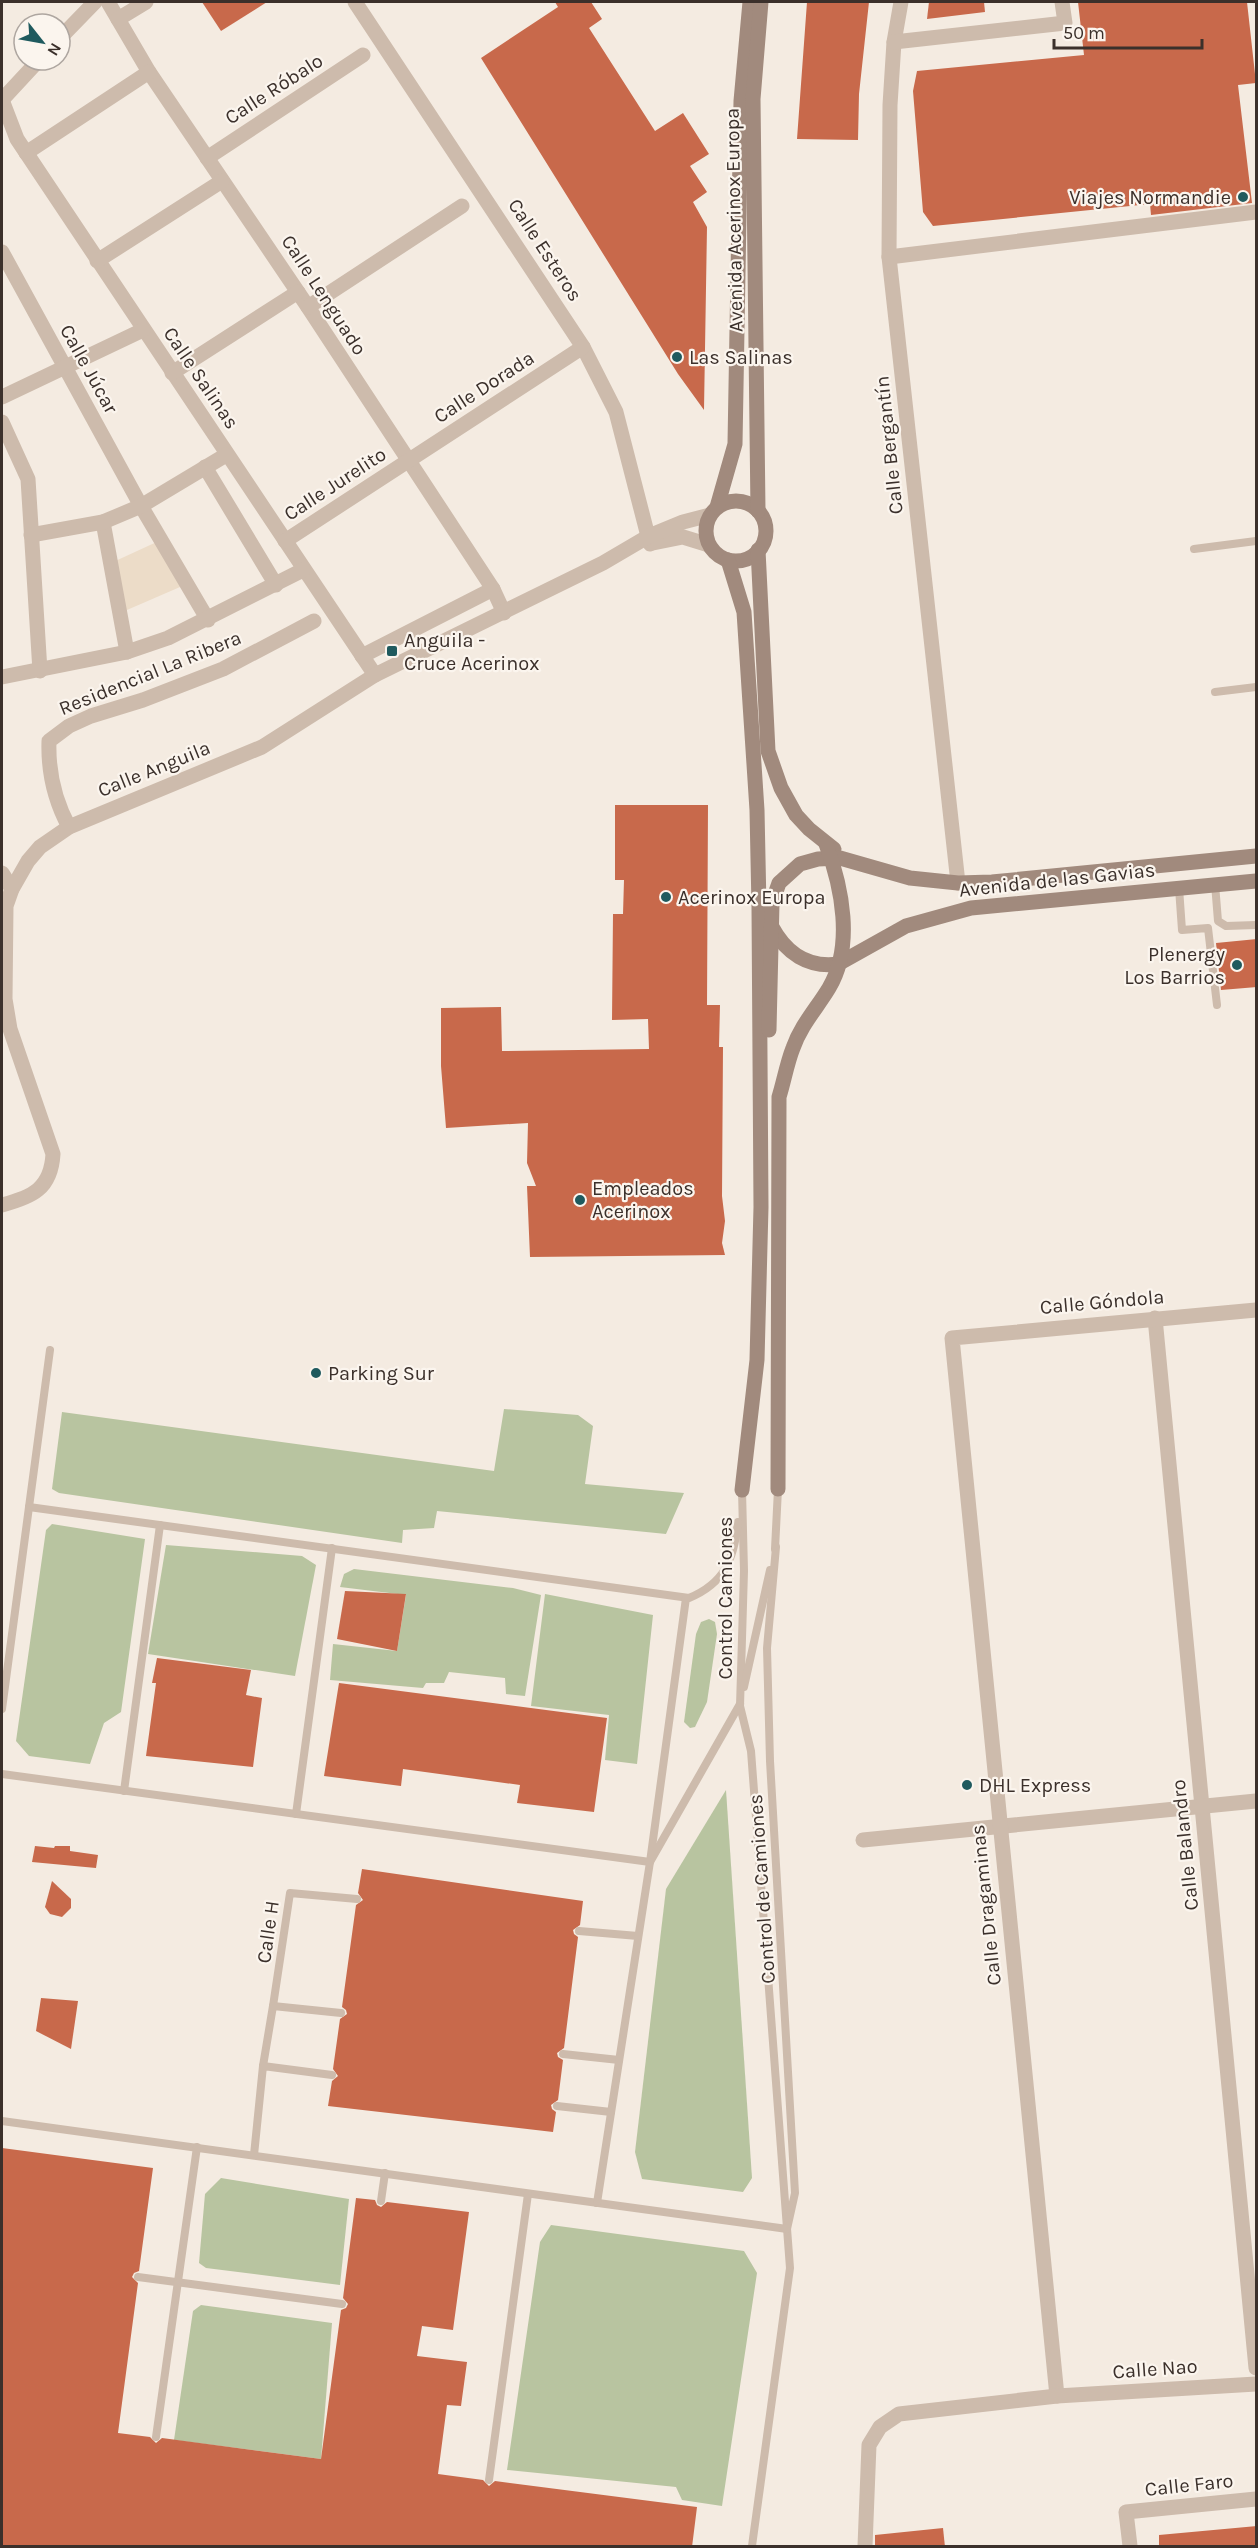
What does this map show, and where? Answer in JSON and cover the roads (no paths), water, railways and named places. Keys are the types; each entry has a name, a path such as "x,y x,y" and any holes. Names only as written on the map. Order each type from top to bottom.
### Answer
{"street":[{"path":"72,26 95,2"},
{"name":"Calle Lenguado","path":"108,2 149,72 309,307 407,461 493,589 504,613"},
{"path":"117,18 146,2"},
{"name":"Calle Esteros","path":"356,2 583,347 616,412 649,540"},
{"name":"Avenida Acerinox Europa","path":"714,511 735,444 741,100 750,2"},
{"name":"Avenida Acerinox Europa","path":"758,511 753,99 761,2"},
{"name":"Calle Bergantín","path":"901,2 894,42 890,105 889,256 958,883"},
{"path":"894,42 1065,23 1062,2"},
{"name":"Calle Róbalo","path":"207,158 363,55"},
{"path":"2,100 28,72"},
{"path":"26,153 149,72"},
{"name":"Calle Salinas","path":"2,100 12,130 26,153 375,675"},
{"path":"97,261 222,181"},
{"path":"309,307 462,206"},
{"path":"889,256 1257,212"},
{"name":"Calle Júcar","path":"2,252 141,506 208,620"},
{"path":"172,373 298,292"},
{"path":"2,398 143,330"},
{"name":"Calle Dorada","path":"407,461 583,347"},
{"path":"2,422 28,479 40,671"},
{"path":"31,535 103,522 141,506 226,455"},
{"name":"Calle Jurelito","path":"285,541 407,461"},
{"path":"205,467 276,585"},
{"path":"738,501 758,511 763,518 765,535 758,550 745,560 728,560 720,557 709,545 706,530 714,511 724,503 738,501"},
{"name":"Calle Anguila","path":"2,1205 24,1199 40,1188 49,1176 53,1154 10,1029 3,999 6,906 12,889 28,861 40,847 69,827 262,747 375,675 504,613 683,522 714,511"},
{"path":"103,522 127,652"},
{"name":"Calle Anguila","path":"649,540 683,537 709,545"},
{"path":"758,550 768,751 781,788 796,815 828,851 841,902 843,930 838,964 830,987 804,1024 793,1047 779,1097 778,1489"},
{"path":"728,560 744,612 759,907 761,1207 757,1360 742,1490"},
{"path":"2,677 127,652 168,638 208,620 303,570"},
{"path":"362,656 493,589"},
{"name":"Residencial La Ribera","path":"69,827 57,800 48,754 49,741 69,726 91,716 143,700 238,662 314,621"},
{"path":"753,761 765,813 767,904 771,924 770,1014 767,1051 760,1075"},
{"name":"Avenida de las Gavias","path":"771,924 775,892 787,874 800,864 828,851 910,878 958,883 992,882 1257,856"},
{"path":"2,873 12,889"},
{"name":"Avenida de las Gavias","path":"838,964 906,926 971,908 1257,881"},
{"path":"771,924 783,945 799,957 814,963 838,964"},
{"name":"Calle Góndola","path":"952,1338 1155,1317 1257,1310"},
{"name":"Calle Balandro","path":"1155,1317 1257,2368"},
{"name":"Calle Dragaminas","path":"952,1338 1057,2397"},
{"path":"863,1840 1257,1801"},
{"name":"Calle Nao","path":"865,2547 869,2445 880,2427 899,2415 1057,2397 1257,2384"},
{"name":"Calle Faro","path":"1130,2547 1126,2512 1257,2499"}],"lane":[{"path":"1194,549 1257,542"},
{"path":"1215,692 1257,687"},
{"path":"1215,884 1218,921"},
{"path":"1179,888 1182,930 1208,928 1218,921"},
{"path":"1218,921 1226,926 1257,925"},
{"path":"1208,928 1217,1005"},
{"path":"2,1709 51,1350"},
{"path":"650,1862 740,1706 776,1547 778,1489"},
{"path":"29,1508 687,1598 703,1592 719,1578 731,1562 742,1490"},
{"name":"Control Camiones","path":"740,1706 744,1580 742,1490"},
{"path":"124,1791 160,1525"},
{"name":"Control de Camiones","path":"776,1547 768,1660 770,1761 795,2193 788,2229"},
{"path":"296,1814 332,1548"},
{"path":"597,2203 650,1862 687,1598"},
{"path":"740,1706 751,1751 790,2268 752,2547"},
{"path":"2,1774 650,1862"},
{"name":"Calle H","path":"254,2155 263,2066 290,1893 357,1899"},
{"path":"579,1931 638,1936"},
{"path":"273,2006 341,2013"},
{"path":"563,2055 620,2060"},
{"path":"263,2066 332,2075"},
{"path":"557,2106 611,2112"},
{"path":"2,2121 788,2229"},
{"path":"156,2437 197,2147"},
{"path":"381,2201 385,2173"},
{"path":"489,2480 528,2194"},
{"path":"138,2277 342,2304"}],"place":[{"name":"Viajes Normandie","path":"1243,197"},
{"name":"Las Salinas","path":"677,357"},
{"name":"Anguila - Cruce Acerinox","path":"392,651"},
{"name":"Acerinox Europa","path":"666,897"},
{"name":"Plenergy Los Barrios","path":"1237,965"},
{"name":"Empleados Acerinox","path":"580,1200"},
{"name":"Parking Sur","path":"316,1373"},
{"name":"DHL Express","path":"967,1785"}]}
